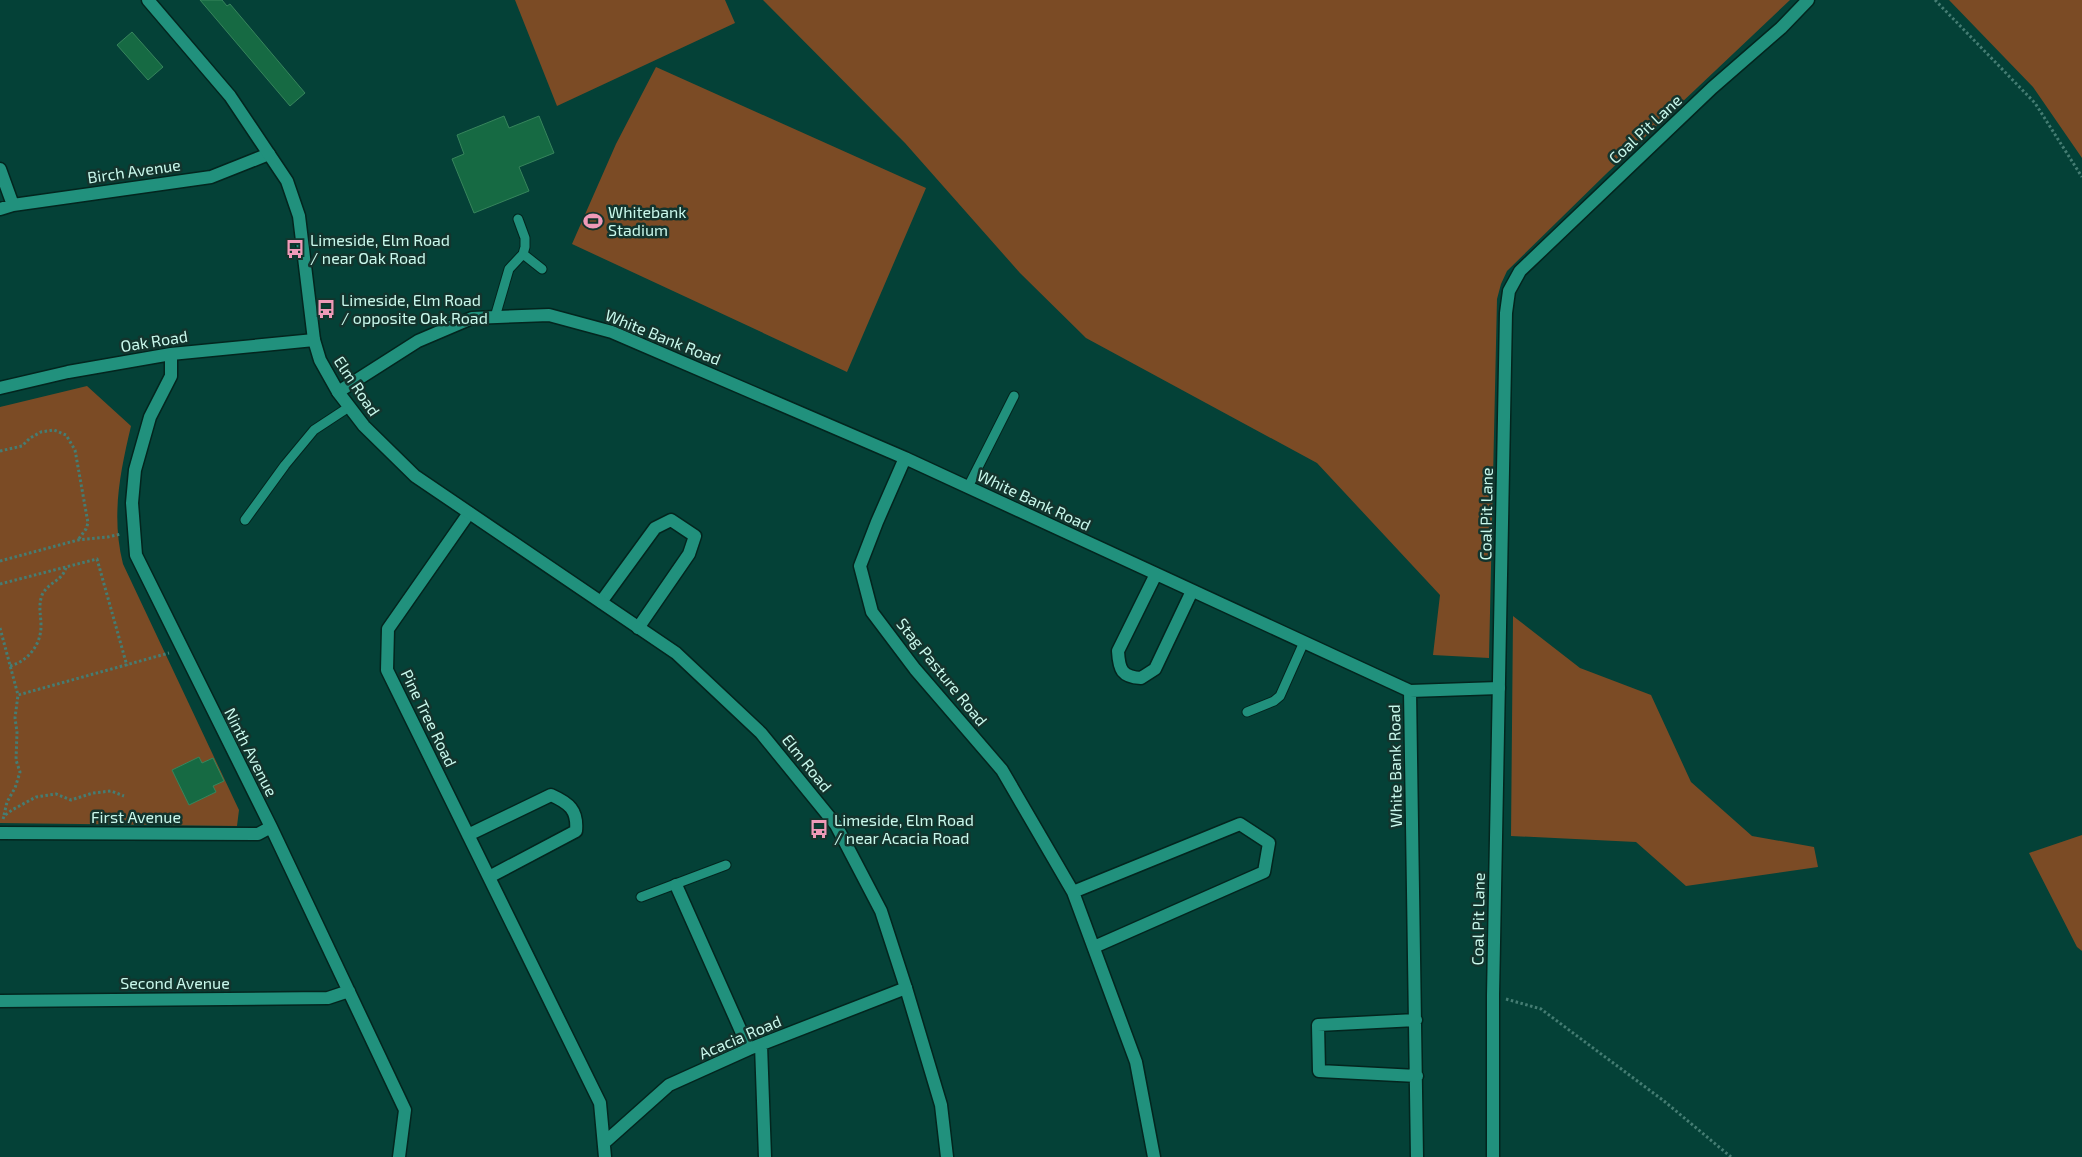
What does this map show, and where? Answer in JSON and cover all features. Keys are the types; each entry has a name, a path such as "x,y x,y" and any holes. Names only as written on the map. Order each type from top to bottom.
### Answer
{"street":[{"name":"Elm Road","path":"148,0 230,96 286,181 299,216 314,340 320,360 338,392 364,426 415,476 676,653 762,733 836,824 881,911 941,1105 947,1157"},
{"name":"Coal Pit Lane","path":"1493,1157 1493,995 1506,314 1509,291 1520,271 1712,88 1781,28 1808,0"},
{"name":"Birch Avenue","path":"0,209 13,205 211,177 269,154"},
{"path":"0,169 13,205"},
{"name":"White Bank Road","path":"338,392 418,341 472,318 549,315 612,332 905,458 1410,691 1418,1157"},
{"name":"Oak Road","path":"0,388 68,372 171,354 314,340"},
{"name":"Ninth Avenue","path":"171,354 171,376 150,417 135,470 132,503 136,555 270,827 405,1110 399,1157"},
{"name":"Stag Pasture Road","path":"905,458 860,566 872,612 915,669 1002,770 1073,892 1136,1062 1154,1157"},
{"name":"Pine Tree Road","path":"469,513 388,629 387,670 600,1103 605,1157"},
{"path":"601,602 656,528 671,520 694,536 689,554 638,628"},
{"path":"1156,574 1118,651 1118,661 1122,671 1129,678 1141,678 1155,668 1192,591"},
{"path":"1410,691 1499,688"},
{"path":"468,835 551,795 566,802 577,819 576,831 489,877"},
{"path":"1073,892 1240,824 1269,843 1264,872 1094,947"},
{"name":"First Avenue","path":"1,833 258,834 270,827"},
{"path":"676,886 755,1047 765,1157"},
{"name":"Acacia Road","path":"604,1143 669,1085 755,1047 906,988"},
{"name":"Second Avenue","path":"0,1001 328,998 349,991"},
{"path":"1416,1020 1318,1025 1319,1071 1417,1076"}],"lane":[{"path":"495,317 509,269 523,254 525,247 525,238 518,218"},
{"path":"523,254 542,269"},
{"path":"968,487 1014,396"},
{"path":"245,520 285,465 314,430 349,407"},
{"path":"1247,712 1274,701 1280,696 1304,642"},
{"path":"641,897 676,886 726,865"}],"path":[{"path":"1936,0 2035,102 2082,177"},
{"path":"0,451 22,446 30,438 41,432 54,430 66,435 75,450 88,523 78,540"},
{"path":"0,561 78,540 108,537 133,530"},
{"path":"0,584 97,558 126,666"},
{"path":"10,666 19,663 32,652 41,626 39,608 42,596 47,588 61,578 66,567"},
{"path":"0,628 18,695 15,718 17,732 16,760 20,772 15,788 7,802 1,833"},
{"path":"18,695 160,657 181,648"},
{"path":"4,816 36,797 56,794 71,800 93,793 111,791 124,796"},
{"path":"1493,995 1541,1009 1664,1101 1731,1157"}],"shaded area":[{"path":"515,0 725,0 735,23 557,106"},
{"path":"763,0 1790,0 1606,174 1507,271 1501,284 1497,299 1489,658 1433,655 1440,595 1317,463 1086,338 1020,273 905,143"},
{"path":"1949,0 2082,0 2082,158 2033,87"},
{"path":"656,67 926,188 847,372 572,244 616,144"},
{"path":"87,386 131,426 120,478 117,512 119,546 123,564 239,810 237,826 0,823 0,407"},
{"path":"1513,616 1580,668 1651,695 1691,782 1752,836 1814,847 1818,867 1686,886 1636,842 1511,836"},
{"path":"2082,835 2082,951 2077,947 2029,853"}],"building":[{"path":"200,0 222,0 227,6 230,4 305,93 290,106"},
{"path":"132,32 163,67 148,80 117,45"},
{"path":"504,116 509,128 539,116 554,153 519,167 529,191 474,213 452,159 464,154 457,135"},
{"path":"199,757 202,763 213,758 224,781 213,786 216,792 189,805 172,770"}],"place":[{"name":"Whitebank Stadium","path":"593,221"},
{"name":"Limeside, Elm Road / near Oak Road","path":"295,249"},
{"name":"Limeside, Elm Road / opposite Oak Road","path":"326,309"},
{"name":"Limeside, Elm Road / near Acacia Road","path":"819,829"}]}
